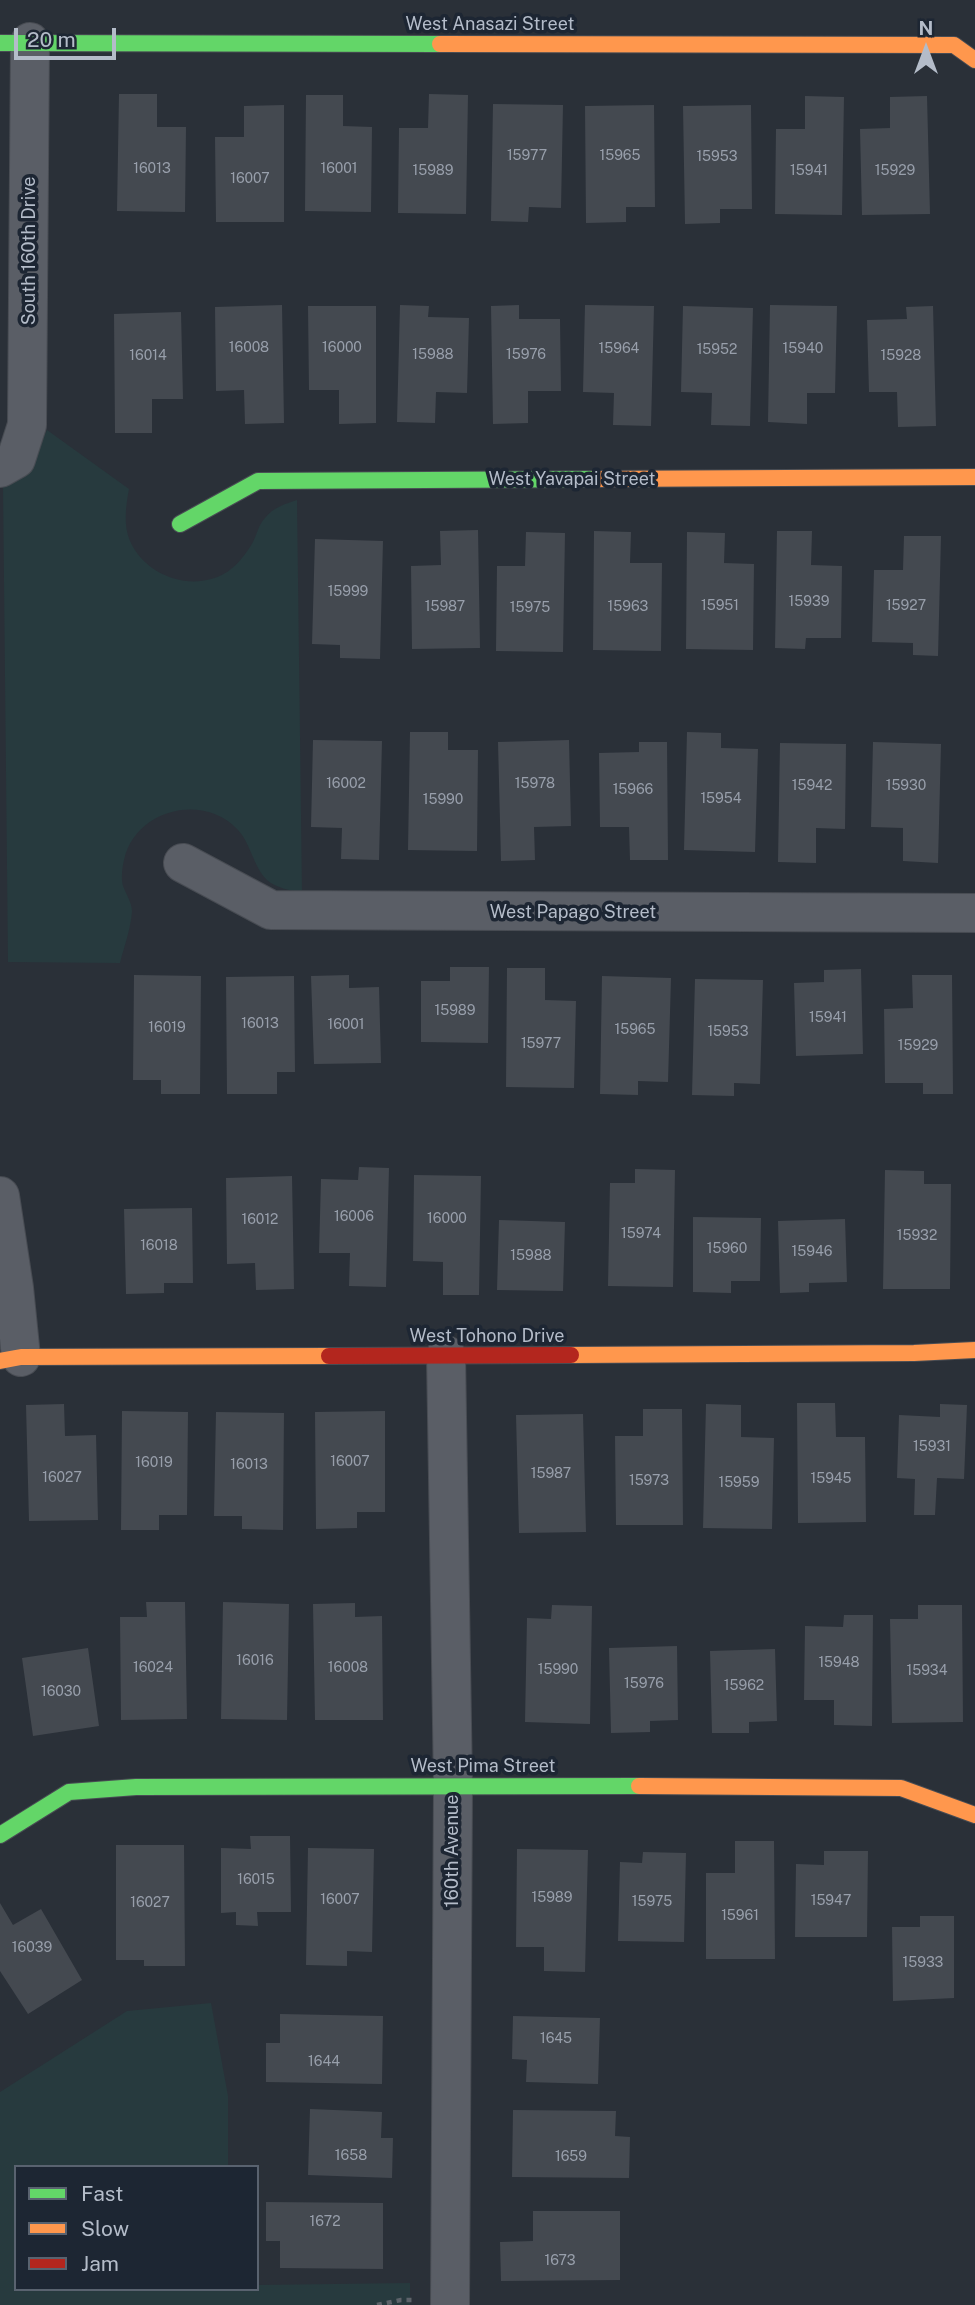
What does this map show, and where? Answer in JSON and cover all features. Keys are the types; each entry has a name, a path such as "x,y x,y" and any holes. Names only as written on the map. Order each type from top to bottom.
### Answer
{"street":[{"name":"West Anasazi Street","path":"15,42 954,45 975,61"},
{"name":"South 160th Drive","path":"8,463 27,425 15,42"},
{"name":"West Yavapai Street","path":"180,524 258,481 975,477"},
{"name":"West Papago Street","path":"183,863 271,910 975,913"},
{"path":"0,1196 14,1288 10,1359"},
{"name":"West Tohono Drive","path":"10,1359 914,1353 975,1350"},
{"name":"160th Avenue","path":"446,1355 453,1785 450,2305"},
{"name":"West Pima Street","path":"0,1835 69,1792 136,1787 453,1785 901,1788 975,1815"}],"green space":[{"path":"47,430 129,489 126,522 130,541 136,552 153,569 175,579 199,581 225,574 245,554 268,514 297,500 302,893 279,887 267,880 238,830 224,818 207,812 172,812 142,829 131,843 124,860 122,883 132,911 120,963 8,962 3,486 29,461"},
{"path":"211,2003 228,2096 228,2165 14,2165 14,2291 259,2291 259,2285 410,2283 410,2305 0,2305 0,2092 127,2011"}],"building":[{"path":"119,94 157,94 157,127 186,127 185,212 117,211"},
{"path":"429,94 468,95 466,214 398,213 399,128 428,128"},
{"path":"306,95 343,95 343,126 372,127 371,212 305,211"},
{"path":"805,96 844,97 842,215 775,214 776,129 805,129"},
{"path":"927,96 930,214 862,215 860,129 890,128 890,97"},
{"path":"493,104 563,105 561,208 529,207 528,222 491,221"},
{"path":"284,105 284,222 216,222 215,137 244,137 244,106"},
{"path":"654,105 655,207 626,207 626,222 586,223 585,106"},
{"path":"751,105 752,209 720,209 720,223 685,224 683,106"},
{"path":"282,305 284,423 245,424 244,390 216,391 215,307"},
{"path":"400,305 429,306 428,317 469,318 467,393 436,392 435,423 397,422"},
{"path":"519,305 519,319 560,319 561,391 528,391 528,423 493,424 491,306"},
{"path":"585,305 654,306 651,426 613,425 614,393 583,392"},
{"path":"770,305 837,306 835,393 807,393 807,424 768,422"},
{"path":"308,306 376,306 376,423 339,424 339,390 309,390"},
{"path":"683,306 753,308 750,426 711,425 712,393 681,392"},
{"path":"933,306 936,426 898,427 897,392 869,392 867,320 907,319 906,307"},
{"path":"181,312 183,399 152,399 152,433 115,433 114,314"},
{"path":"478,530 480,648 412,649 411,566 441,565 440,531"},
{"path":"594,531 631,532 630,563 662,563 661,651 593,650"},
{"path":"777,531 812,531 811,565 842,566 841,638 806,638 805,649 775,648"},
{"path":"526,532 565,533 563,652 496,651 497,566 525,566"},
{"path":"687,532 725,533 724,563 754,564 753,650 686,649"},
{"path":"904,536 941,536 938,656 913,655 913,643 872,642 874,570 903,570"},
{"path":"315,539 383,541 380,659 340,658 340,645 312,644"},
{"path":"410,732 448,732 448,750 478,750 477,851 408,850"},
{"path":"687,732 721,733 721,748 758,749 755,852 684,850"},
{"path":"313,740 382,741 379,860 341,859 342,828 311,827"},
{"path":"569,740 571,826 534,827 535,860 501,861 498,742"},
{"path":"639,742 667,742 668,860 630,860 629,827 600,827 599,753 639,752"},
{"path":"873,742 941,744 938,863 903,861 903,828 871,827"},
{"path":"780,743 846,744 845,829 816,828 816,863 778,862"},
{"path":"450,967 489,967 488,1043 421,1042 421,981 450,981"},
{"path":"507,968 545,968 545,1000 576,1001 574,1088 506,1087"},
{"path":"861,969 863,1054 796,1056 794,983 824,982 824,970"},
{"path":"134,975 201,976 200,1094 161,1094 161,1080 133,1080"},
{"path":"349,975 349,988 379,987 381,1063 314,1064 311,976"},
{"path":"912,975 952,975 953,1094 923,1094 923,1083 885,1083 884,1009 913,1008"},
{"path":"294,976 295,1072 277,1072 277,1094 227,1094 226,977"},
{"path":"602,976 671,978 668,1082 638,1081 638,1095 600,1094"},
{"path":"695,979 763,980 760,1084 734,1083 734,1096 692,1095"},
{"path":"359,1167 389,1168 386,1287 349,1286 350,1253 319,1253 321,1179 358,1180"},
{"path":"635,1169 675,1170 673,1287 608,1286 610,1183 635,1183"},
{"path":"885,1170 924,1171 924,1184 951,1184 950,1289 883,1289"},
{"path":"414,1175 481,1176 479,1295 443,1295 443,1262 413,1261"},
{"path":"292,1176 294,1289 256,1290 255,1263 227,1264 226,1178"},
{"path":"192,1208 193,1283 164,1283 164,1293 126,1294 124,1209"},
{"path":"693,1217 761,1218 760,1281 731,1281 731,1293 693,1292"},
{"path":"845,1219 847,1282 809,1283 809,1292 780,1293 778,1221"},
{"path":"499,1220 565,1222 563,1291 497,1290"},
{"path":"797,1403 835,1403 836,1437 865,1437 866,1522 798,1523"},
{"path":"64,1404 65,1436 96,1435 98,1520 29,1521 26,1405"},
{"path":"706,1404 741,1405 741,1437 774,1438 772,1529 703,1528"},
{"path":"940,1404 967,1405 964,1479 937,1478 935,1515 914,1515 915,1479 897,1478 899,1415 940,1417"},
{"path":"643,1409 682,1409 683,1525 616,1525 615,1436 643,1436"},
{"path":"122,1411 188,1412 187,1515 159,1515 159,1530 121,1530"},
{"path":"385,1411 385,1512 357,1512 357,1528 316,1529 315,1412"},
{"path":"216,1412 284,1413 283,1530 242,1529 242,1516 214,1516"},
{"path":"583,1414 586,1532 519,1533 516,1415"},
{"path":"146,1602 185,1602 187,1719 121,1720 120,1617 147,1617"},
{"path":"223,1602 289,1604 287,1720 221,1719"},
{"path":"355,1603 355,1617 382,1616 383,1720 315,1720 313,1604"},
{"path":"552,1605 592,1606 590,1724 525,1722 527,1618 551,1619"},
{"path":"918,1605 962,1605 963,1722 892,1723 890,1619 918,1619"},
{"path":"844,1615 873,1615 872,1726 834,1725 834,1700 804,1700 805,1626 843,1627"},
{"path":"677,1646 678,1720 650,1721 650,1732 611,1733 609,1648"},
{"path":"88,1648 99,1726 33,1736 22,1658"},
{"path":"775,1649 777,1721 749,1722 749,1733 712,1733 710,1651"},
{"path":"250,1836 290,1836 291,1912 257,1912 258,1926 236,1925 236,1912 221,1913 221,1848 251,1849"},
{"path":"735,1841 774,1841 775,1959 706,1959 706,1873 735,1873"},
{"path":"116,1845 184,1845 185,1966 144,1966 144,1960 116,1960"},
{"path":"308,1848 374,1849 372,1952 347,1951 347,1966 306,1965"},
{"path":"517,1849 588,1850 585,1972 544,1971 544,1947 516,1947"},
{"path":"824,1851 868,1851 867,1937 795,1937 796,1864 824,1865"},
{"path":"643,1852 686,1853 684,1942 618,1941 620,1862 642,1863"},
{"path":"0,1903 13,1925 41,1909 82,1980 28,2014 0,1971"},
{"path":"920,1916 954,1916 954,1998 893,2001 892,1927 920,1927"},
{"path":"280,2014 383,2016 382,2084 266,2082 266,2043 280,2043"},
{"path":"513,2016 600,2018 598,2084 526,2082 527,2060 512,2059"},
{"path":"310,2109 382,2112 381,2138 393,2138 392,2178 308,2175"},
{"path":"513,2110 616,2111 615,2136 630,2137 629,2178 512,2177"},
{"path":"266,2202 383,2203 383,2269 280,2268 280,2241 266,2241"},
{"path":"533,2211 620,2211 620,2280 501,2281 500,2242 533,2241"}],"traffic: fast":[{"path":"0,43 440,44"},
{"path":"180,524 258,481 595,479"},
{"path":"0,1835 69,1792 136,1787 639,1786"}],"traffic: slow":[{"path":"440,44 954,45 975,60"},
{"path":"595,479 975,477"},
{"path":"571,1355 914,1353 975,1350"},
{"path":"0,1361 21,1357 329,1356"},
{"path":"639,1786 901,1788 975,1815"}],"traffic: jam":[{"path":"329,1356 571,1355"}]}
